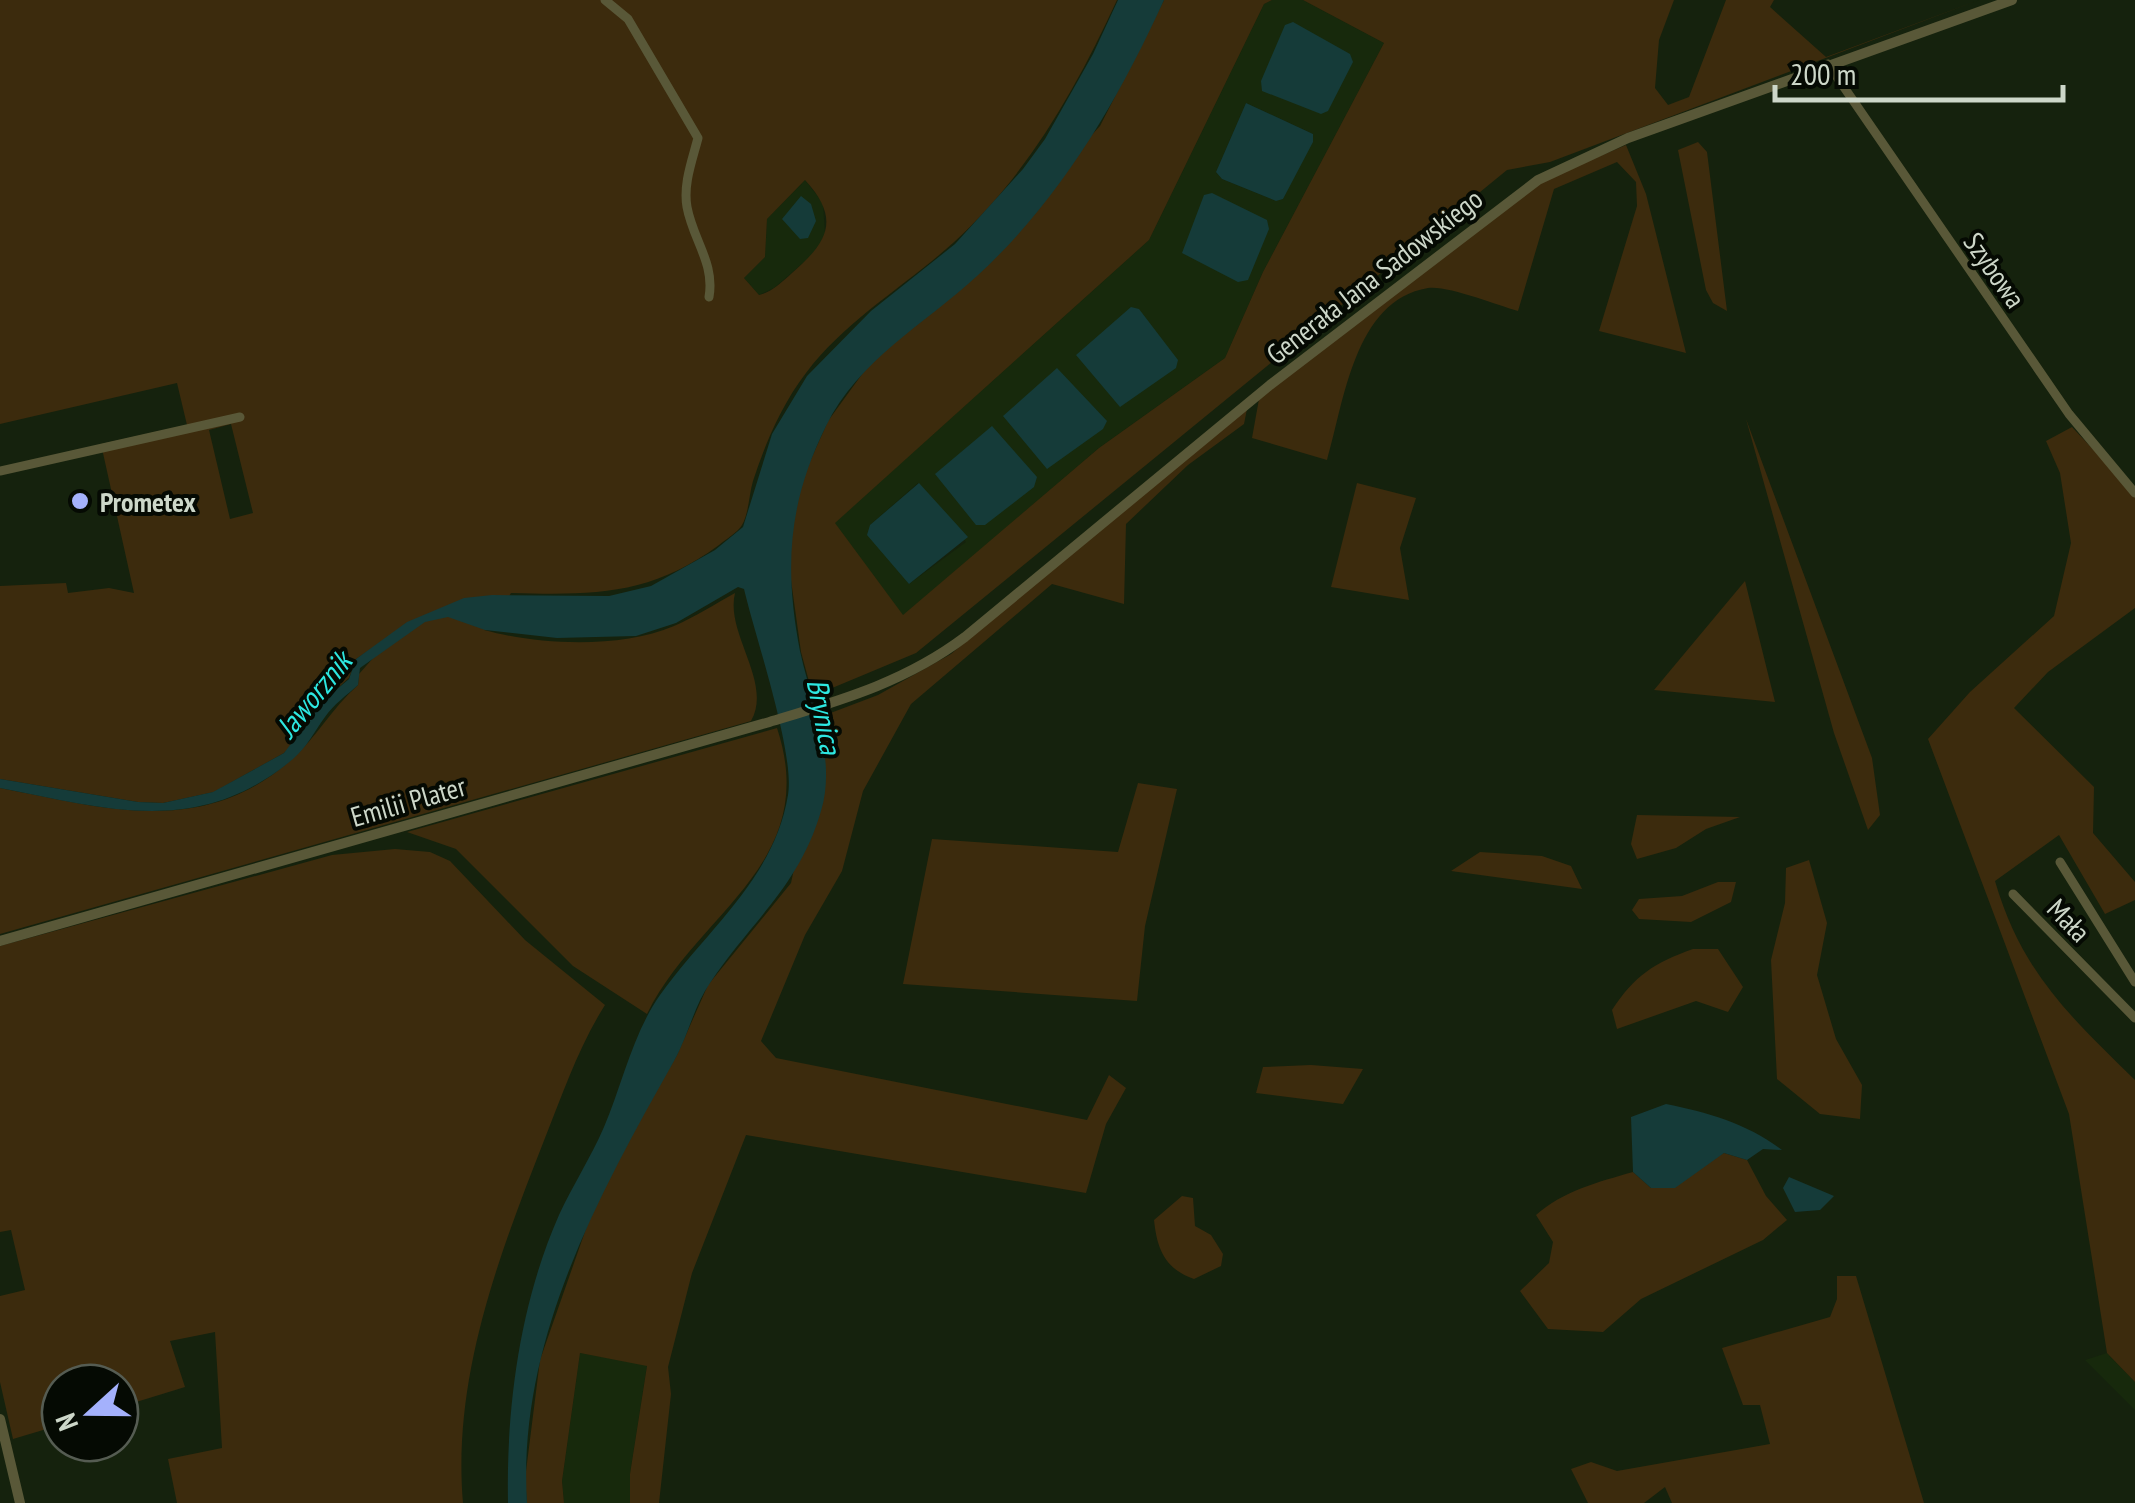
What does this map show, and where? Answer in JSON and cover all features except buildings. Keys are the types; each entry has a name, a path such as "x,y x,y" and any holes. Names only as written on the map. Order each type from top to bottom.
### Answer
{"street":[{"path":"604,0 628,19 698,138 685,187 688,211 708,263 709,298"},
{"name":"Generała Jana Sadowskiego","path":"829,704 875,690 939,656 1270,385 1538,180 1628,138 2012,0"},
{"name":"Szybowa","path":"1828,64 2046,382 2135,493"},
{"path":"0,471 240,416"},
{"name":"Emilii Plater","path":"0,941 829,704"},
{"path":"2060,862 2135,982"},
{"name":"Mała","path":"2013,894 2135,1018"},
{"path":"0,1419 20,1503"}],"shaded area":[{"path":"0,0 1117,0 1067,98 1004,189 953,243 839,337 797,385 769,439 737,531 694,562 644,583 595,592 511,593 489,629 484,630 554,641 629,638 674,626 735,593 736,625 756,690 751,721 0,934 0,788 115,809 152,811 188,809 224,800 258,784 301,751 358,685 359,674 396,632 356,659 349,678 323,701 311,723 284,753 214,792 163,803 138,802 0,779 0,586 66,583 68,593 109,588 134,593 101,444 187,425 177,383 0,424","holes":["805,180 823,207 826,230 804,262 773,289 759,295 744,278 765,257 767,219","231,424 253,513 230,519 209,430"]},
{"path":"1164,0 1272,0 1264,4 1149,240 835,523 903,615 1099,448 1225,358 1263,272 1384,43 1303,0 1674,0 1659,40 1655,88 1668,105 1689,97 1726,0 1774,0 1770,7 1826,57 1979,0 1550,162 1507,170 916,653 813,696 801,652 789,566 790,532 803,477 828,421 868,366 915,324 1100,126"},
{"path":"1272,0 1303,0 1384,43 1263,272 1225,358 1099,448 903,616 834,523 1149,240 1264,4","holes":["1246,103 1313,134 1283,199 1276,201 1222,179 1216,172","918,483 966,542 909,584 870,525"]},
{"path":"1698,142 1707,152 1727,311 1713,303 1706,290 1678,150"},
{"path":"1626,145 1646,194 1686,353 1599,331 1637,206 1636,182 1617,162 1554,189 1518,311 1459,292 1428,288 1403,296 1383,312 1356,357 1327,460 1252,438 1259,399 1532,185"},
{"path":"805,180 823,203 825,234 817,251 774,288 759,295 744,278 765,257 767,219"},
{"path":"1248,404 1244,424 1188,465 1126,524 1124,604 1052,584 911,704 863,791 842,871 805,935 761,1041 776,1058 1087,1120 1109,1075 1126,1088 1106,1124 1086,1193 746,1135 692,1273 668,1367 671,1394 659,1503 630,1503 630,1474 647,1366 580,1353 562,1481 564,1503 527,1503 525,1479 540,1360 588,1223 624,1146 677,1055 708,985 791,883 823,732 820,717 878,695 951,654"},
{"path":"1746,419 1872,758 1880,815 1868,830 1834,733"},
{"path":"2072,427 2135,494 2135,608 2048,672 2014,708 2094,787 2093,833 2135,882 2135,900 2105,914 2059,835 1995,881 2019,942 2050,991 2135,1080 2135,1382 2107,1353 2069,1114 1928,739 1970,692 2054,616 2071,543 2060,473 2046,441"},
{"path":"1357,483 1416,498 1400,548 1409,600 1331,587"},
{"path":"1745,581 1775,702 1654,690"},
{"path":"777,728 786,775 783,816 769,851 748,884 669,978 647,1014 573,966 456,849 407,832"},
{"path":"1138,783 1177,789 1145,926 1137,1001 903,984 932,839 1118,852"},
{"path":"1637,815 1740,817 1706,829 1676,848 1637,859 1631,844"},
{"path":"395,849 430,852 450,861 525,940 605,1005 558,1104 483,1316 465,1409 463,1503 177,1503 168,1459 222,1448 215,1332 170,1341 185,1387 140,1401 140,1363 40,1363 40,1431 13,1439 0,1382 0,1296 25,1290 11,1230 0,1232 0,946 332,855"},
{"path":"1480,852 1542,856 1571,866 1582,889 1451,871"},
{"path":"1809,860 1827,923 1817,975 1836,1039 1862,1085 1860,1119 1820,1114 1777,1079 1771,960 1785,903 1786,868"},
{"path":"1718,882 1736,882 1731,902 1691,922 1639,919 1632,910 1639,899 1682,896"},
{"path":"1693,949 1718,949 1743,987 1728,1012 1696,1001 1617,1029 1612,1010 1637,979 1656,965"},
{"path":"1263,1067 1363,1069 1343,1104 1256,1093"},
{"path":"1724,1153 1747,1160 1766,1196 1787,1220 1763,1240 1641,1299 1603,1332 1548,1329 1520,1291 1549,1263 1553,1242 1536,1215 1569,1193 1594,1184 1633,1172 1651,1188"},
{"path":"1182,1196 1193,1198 1195,1226 1211,1235 1223,1254 1221,1266 1194,1279 1169,1264 1155,1230 1154,1220"},
{"path":"1837,1276 1856,1276 1924,1503 1672,1503 1665,1487 1644,1503 1588,1503 1571,1469 1591,1462 1617,1471 1770,1444 1760,1405 1743,1405 1722,1348 1830,1317 1837,1299"},
{"path":"580,1353 647,1365 630,1474 630,1503 564,1503 562,1481"},
{"path":"2107,1353 2135,1382 2135,1410 2085,1360"}],"water":[{"path":"1118,0 1164,0 1107,112 1061,182 977,276 894,344 856,381 840,402 813,454 797,509 791,563 800,651 824,751 821,811 812,838 787,882 704,992 679,1051 591,1218 549,1328 535,1385 527,1443 527,1503 508,1503 518,1356 534,1284 559,1215 604,1127 651,1010 754,878 769,852 788,795 786,752 744,589 738,587 676,623 636,636 557,638 485,630 448,617 425,622 360,668 358,685 336,704 293,759 258,784 223,800 188,808 116,809 0,788 0,779 138,802 163,803 213,792 284,753 323,701 349,679 356,659 407,622 464,598 609,596 651,586 715,550 743,527 772,434 807,376 871,311 955,244 1023,169 1045,139 1093,54"},
{"path":"1293,22 1350,54 1353,62 1328,111 1321,114 1262,91 1261,81 1285,25"},
{"path":"1246,103 1313,134 1313,142 1283,199 1276,201 1222,179 1216,172"},
{"path":"1212,193 1267,220 1269,229 1248,280 1238,282 1182,253 1204,195"},
{"path":"801,196 811,204 816,221 808,238 800,239 782,219"},
{"path":"1131,307 1139,309 1178,360 1176,368 1120,407 1076,355"},
{"path":"1057,368 1107,421 1103,429 1047,469 1003,416"},
{"path":"992,426 1037,477 1034,487 985,525 976,525 935,474"},
{"path":"919,483 968,537 909,584 867,535 870,525"},
{"path":"1666,1104 1727,1120 1782,1150 1763,1149 1747,1160 1724,1153 1675,1188 1651,1188 1633,1172 1631,1117"},
{"path":"1789,1177 1834,1196 1820,1210 1795,1212 1783,1188"}],"place":[{"name":"Prometex","path":"80,501"}],"water label":[{"name":"Jaworznik","path":"313,694"},
{"name":"Brynica","path":"825,716"}]}
